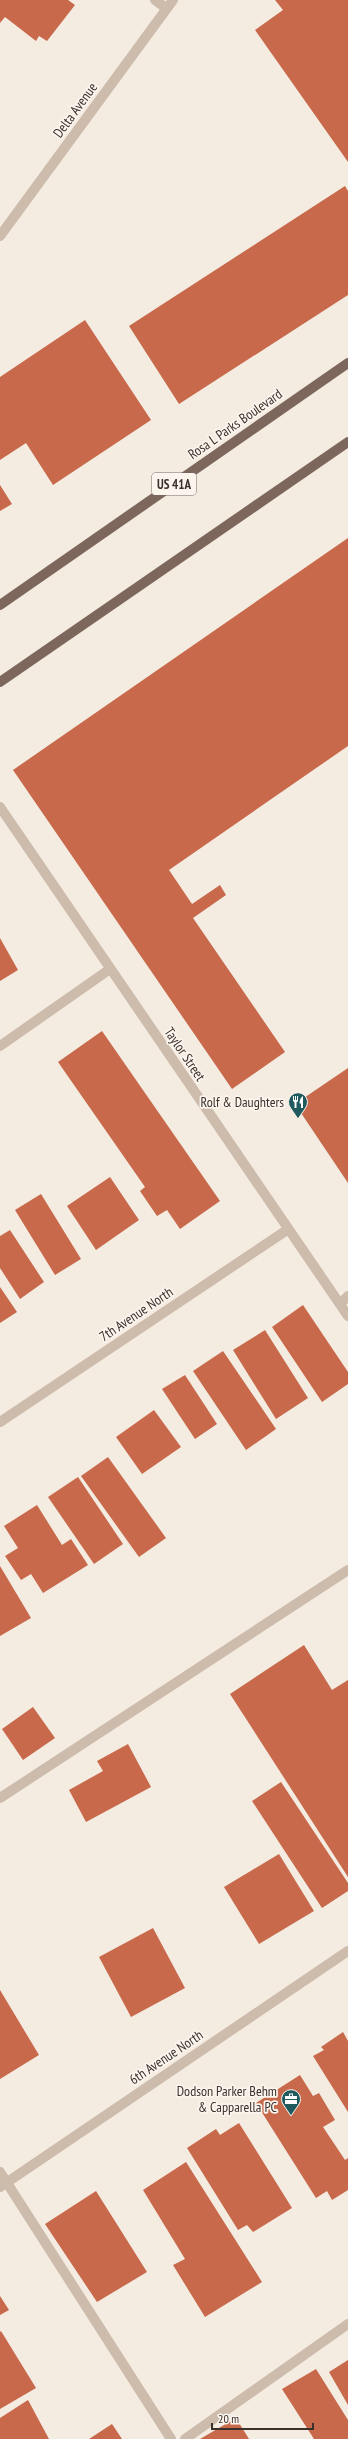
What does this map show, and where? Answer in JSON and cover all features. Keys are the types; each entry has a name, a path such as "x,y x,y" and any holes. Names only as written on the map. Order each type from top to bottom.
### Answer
{"main road":[{"name":"Rosa L Parks Boulevard","path":"0,605 348,362"},
{"path":"0,682 348,442"}],"street":[{"path":"155,0 169,4"},
{"name":"Delta Avenue","path":"0,236 169,4"},
{"name":"Taylor Street","path":"0,807 287,1230 348,1316"},
{"path":"0,1046 110,968"},
{"name":"7th Avenue North","path":"0,1422 287,1230"},
{"path":"340,1304 348,1296"},
{"path":"0,1798 348,1570"},
{"name":"6th Avenue North","path":"3,2185 348,1951"},
{"path":"0,2172 3,2185 171,2439"},
{"path":"185,2439 348,2324"}],"building":[{"path":"0,0 68,0 75,5 47,41 39,36 36,41 5,17 0,23"},
{"path":"275,0 348,0 348,162 255,30 283,10"},
{"path":"345,186 348,191 348,295 179,404 129,326"},
{"path":"85,320 151,420 53,485 26,443 0,460 0,377"},
{"path":"0,485 12,504 0,511"},
{"path":"348,538 348,746 169,870 192,904 220,885 226,895 193,918 285,1052 232,1089 13,770"},
{"path":"0,938 18,970 0,981"},
{"path":"102,1031 220,1201 180,1229 167,1210 157,1216 140,1191 145,1187 58,1062"},
{"path":"348,1068 348,1183 295,1104"},
{"path":"110,1177 139,1220 96,1250 67,1206"},
{"path":"41,1194 81,1259 55,1275 15,1210"},
{"path":"10,1230 44,1282 20,1299 0,1268 0,1236"},
{"path":"0,1287 17,1312 0,1323"},
{"path":"303,1305 348,1372 348,1384 322,1402 272,1327"},
{"path":"265,1330 308,1398 276,1419 233,1350"},
{"path":"223,1351 276,1429 246,1450 193,1371"},
{"path":"185,1375 217,1424 195,1439 162,1389"},
{"path":"154,1410 181,1447 142,1474 116,1437"},
{"path":"108,1457 166,1538 139,1557 81,1476"},
{"path":"78,1477 123,1544 94,1564 48,1497"},
{"path":"37,1505 62,1545 71,1539 88,1565 43,1593 31,1574 21,1580 5,1556 18,1548 4,1526"},
{"path":"0,1566 31,1618 0,1636"},
{"path":"304,1645 332,1690 348,1680 348,1877 230,1694"},
{"path":"33,1707 55,1738 23,1760 2,1729"},
{"path":"128,1744 151,1787 86,1822 69,1790 103,1771 97,1761"},
{"path":"281,1782 348,1883 348,1891 322,1908 252,1801"},
{"path":"279,1854 314,1911 259,1944 224,1887"},
{"path":"153,1928 185,1988 131,2017 99,1957"},
{"path":"0,1990 39,2055 0,2079"},
{"path":"343,2032 348,2041 348,2112 313,2056 324,2050 321,2047"},
{"path":"300,2075 313,2096 319,2093 335,2120 323,2127 345,2160 348,2158 348,2190 332,2200 327,2191 316,2198 256,2103"},
{"path":"239,2123 292,2208 253,2232 247,2225 238,2230 187,2148 216,2129 220,2135"},
{"path":"186,2162 262,2282 205,2317 173,2265 185,2259 143,2190"},
{"path":"96,2191 147,2272 97,2302 45,2224"},
{"path":"0,2296 9,2310 0,2315"},
{"path":"1,2331 36,2388 0,2409 0,2332"},
{"path":"348,2360 348,2405 329,2372"},
{"path":"316,2369 348,2420 348,2439 314,2439 282,2389"},
{"path":"28,2400 49,2439 0,2439 0,2418"},
{"path":"236,2418 249,2439 200,2439"},
{"path":"112,2424 122,2439 89,2439"}],"place":[{"name":"Rolf & Daughters","path":"298,1119"},
{"name":"Dodson Parker Behm & Capparella PC","path":"291,2116"}]}
